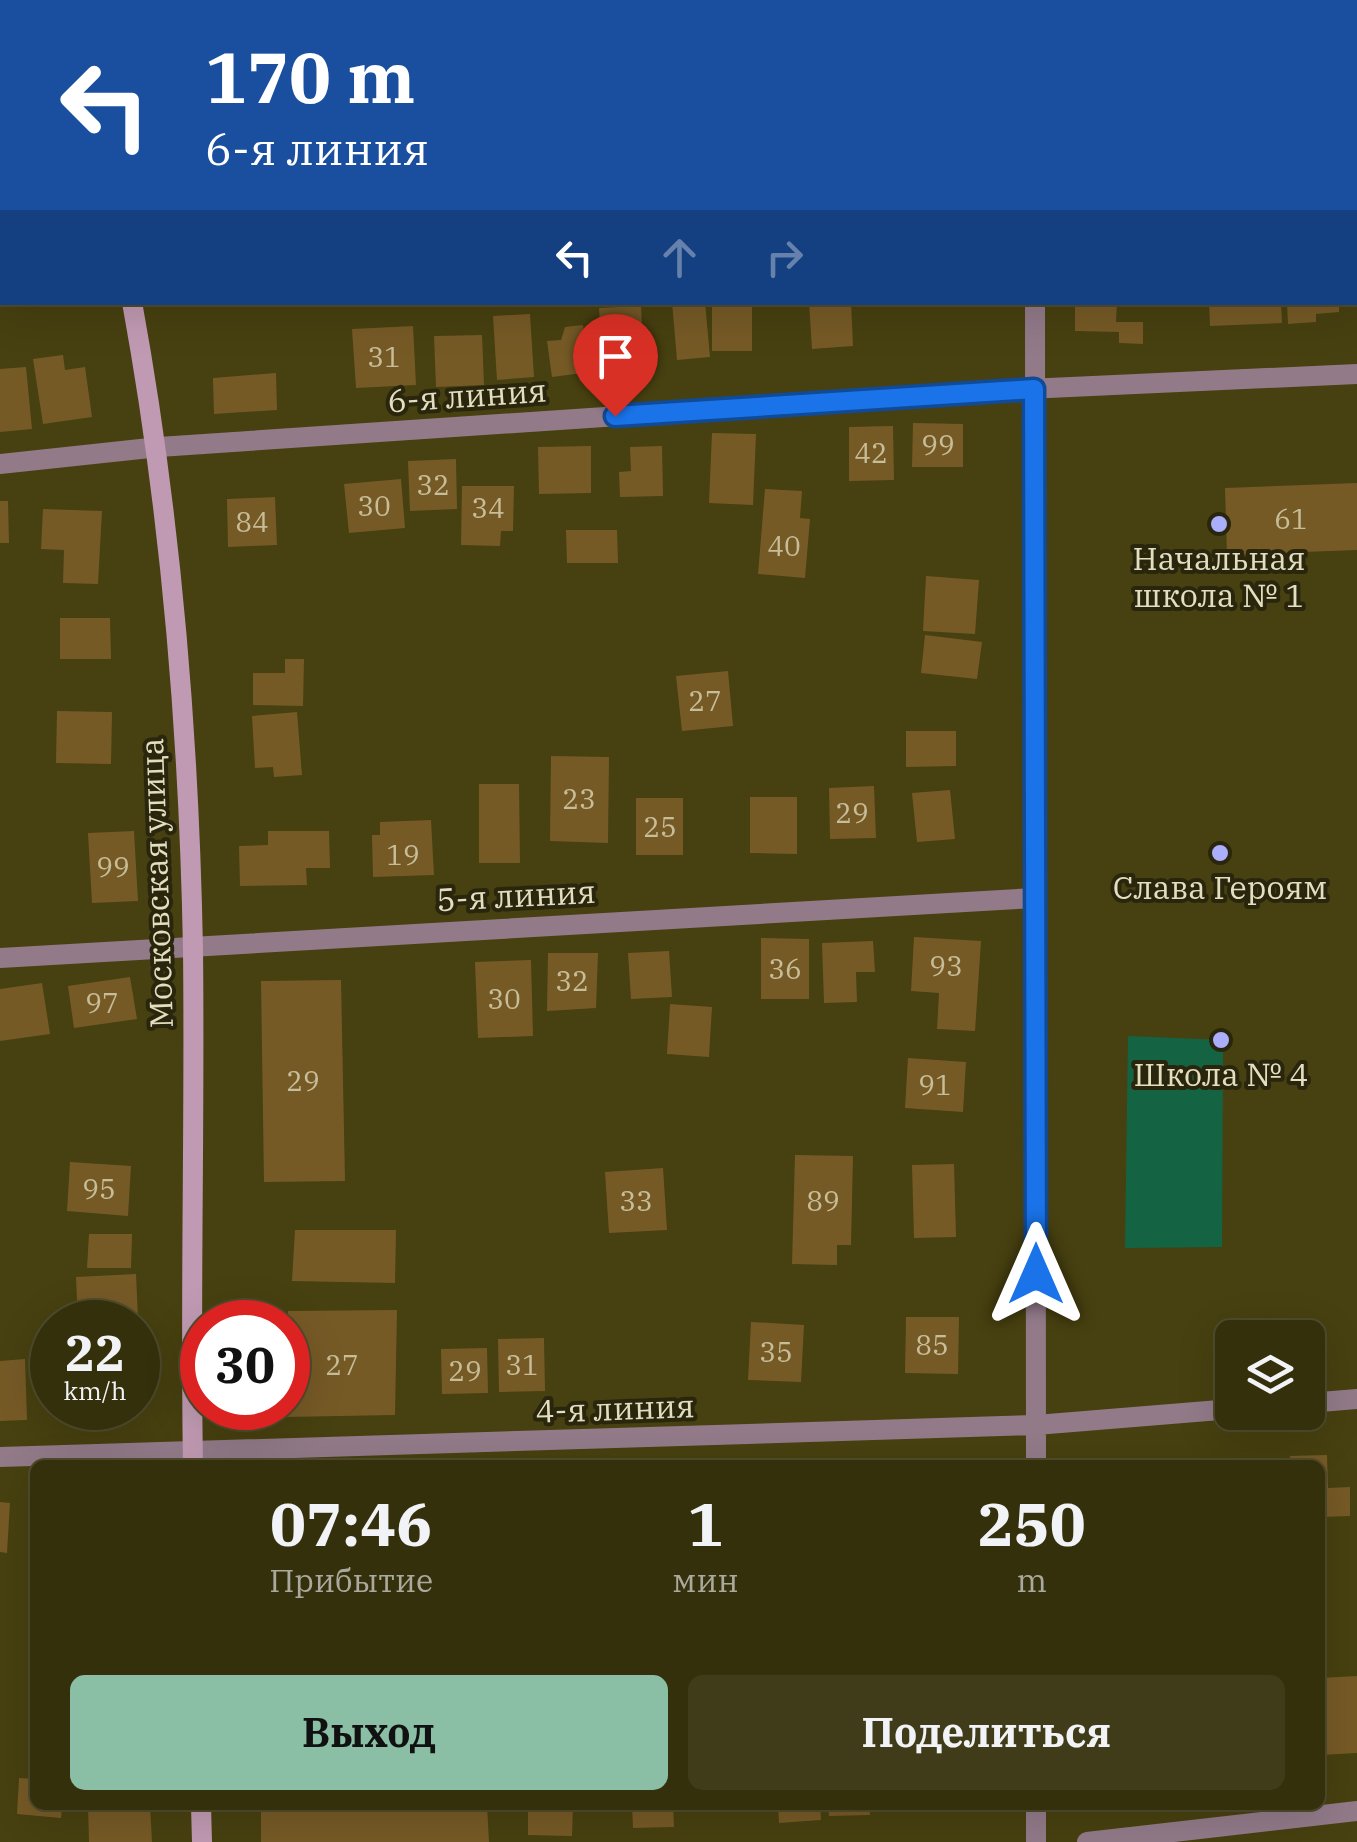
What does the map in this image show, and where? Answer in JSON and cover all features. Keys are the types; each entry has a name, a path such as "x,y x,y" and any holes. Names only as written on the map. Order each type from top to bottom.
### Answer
{"street":[{"name":"Московская улица","path":"133,305 159,447 173,586 192,944 193,1459"},
{"path":"1034,305 1036,1460"},
{"name":"6-я линия","path":"0,464 159,447 1034,389 1357,374"},
{"name":"5-я линия","path":"0,958 1035,898"},
{"path":"1325,1402 1357,1399"},
{"name":"4-я линия","path":"0,1457 193,1459 1036,1424 1215,1410"},
{"path":"201,1810 202,1842"},
{"path":"1036,1810 1036,1842"},
{"path":"1086,1842 1357,1811"}],"green space":[{"path":"1128,1036 1223,1040 1222,1247 1125,1248"}],"building":[{"path":"672,305 705,305 710,357 677,360"},
{"path":"712,305 752,305 752,351 712,351"},
{"path":"809,305 851,305 853,346 812,349"},
{"path":"1075,305 1117,305 1116,322 1143,322 1143,344 1119,343 1119,332 1075,331"},
{"path":"1209,305 1281,305 1282,323 1210,326"},
{"path":"1287,305 1339,305 1339,312 1316,314 1316,322 1288,324"},
{"path":"641,306 644,367 602,369 599,308"},
{"path":"530,314 534,377 497,380 493,316"},
{"path":"583,325 590,372 552,377 547,341 561,340 565,327"},
{"path":"413,326 416,385 356,388 352,329"},
{"path":"482,335 484,385 436,387 434,336"},
{"path":"63,355 65,370 85,367 92,417 43,424 33,359"},
{"path":"26,367 32,429 0,432 0,369"},
{"path":"276,373 277,410 214,414 213,378"},
{"path":"913,423 963,424 963,467 912,467"},
{"path":"893,426 894,480 849,481 849,427"},
{"path":"712,433 756,434 753,505 709,503"},
{"path":"591,446 591,493 539,494 538,447"},
{"path":"662,446 663,496 620,497 619,472 631,471 630,447"},
{"path":"456,459 457,509 410,511 408,461"},
{"path":"401,479 405,528 349,533 344,484"},
{"path":"1357,483 1357,550 1227,555 1225,488"},
{"path":"462,486 514,486 513,531 501,531 500,546 461,545"},
{"path":"765,489 802,491 800,518 810,519 805,578 758,574"},
{"path":"275,497 277,545 228,547 227,499"},
{"path":"0,501 8,501 9,543 0,543"},
{"path":"43,509 102,511 98,584 63,583 64,550 41,549"},
{"path":"566,530 617,530 618,563 567,563"},
{"path":"926,576 979,580 975,634 923,631"},
{"path":"60,618 110,618 111,659 60,659"},
{"path":"925,635 982,642 977,679 921,673"},
{"path":"285,659 304,659 303,706 253,705 253,673 285,673"},
{"path":"728,671 733,726 682,731 676,676"},
{"path":"57,711 112,712 111,764 56,763"},
{"path":"297,712 302,775 274,777 273,767 255,768 252,716"},
{"path":"906,731 956,731 956,766 906,767"},
{"path":"551,756 609,757 608,843 550,841"},
{"path":"479,784 519,784 520,863 479,863"},
{"path":"874,786 876,838 830,839 829,788"},
{"path":"950,790 955,839 917,842 912,793"},
{"path":"750,797 797,797 797,854 750,853"},
{"path":"636,798 683,798 683,855 636,855"},
{"path":"431,820 434,875 373,877 372,835 380,835 380,822"},
{"path":"134,831 138,901 92,903 88,833"},
{"path":"268,831 329,831 330,868 306,868 307,885 240,886 239,846 268,845"},
{"path":"914,937 981,941 975,1031 937,1029 939,993 911,991"},
{"path":"761,938 809,939 809,999 761,999"},
{"path":"873,941 875,972 856,972 857,1002 824,1003 822,943"},
{"path":"669,951 672,997 631,999 628,953"},
{"path":"548,953 598,953 596,1008 547,1011"},
{"path":"531,960 533,1036 478,1038 475,962"},
{"path":"130,977 137,1019 74,1028 68,986"},
{"path":"341,980 345,1181 264,1182 261,981"},
{"path":"42,983 50,1034 0,1041 0,989"},
{"path":"670,1004 712,1007 709,1057 667,1054"},
{"path":"908,1058 966,1062 963,1112 905,1108"},
{"path":"795,1155 853,1156 851,1245 837,1245 837,1265 792,1264"},
{"path":"70,1162 131,1166 128,1216 67,1211"},
{"path":"954,1164 956,1237 914,1238 912,1165"},
{"path":"663,1168 667,1230 609,1233 605,1172"},
{"path":"295,1230 396,1230 395,1283 292,1281"},
{"path":"89,1234 132,1234 131,1268 87,1268"},
{"path":"136,1274 137,1300 77,1300 76,1277"},
{"path":"397,1310 395,1415 310,1417 310,1311"},
{"path":"906,1317 959,1317 958,1374 905,1373"},
{"path":"751,1322 804,1325 801,1382 748,1380"},
{"path":"544,1338 545,1391 499,1392 498,1339"},
{"path":"487,1348 488,1393 442,1394 441,1349"},
{"path":"25,1359 27,1420 0,1421 0,1361"},
{"path":"1327,1455 1328,1488 1350,1487 1350,1516 1325,1517 1325,1460 1290,1460 1290,1456"},
{"path":"0,1502 10,1503 7,1553 0,1552"},
{"path":"1357,1676 1357,1753 1325,1755 1325,1678"},
{"path":"19,1778 30,1779 30,1810 62,1810 61,1818 17,1814"},
{"path":"88,1810 150,1810 152,1842 89,1842"},
{"path":"261,1810 487,1810 489,1842 261,1842"},
{"path":"528,1810 573,1810 572,1836 528,1835"},
{"path":"632,1810 673,1810 674,1827 633,1828"},
{"path":"778,1810 820,1810 821,1820 779,1823"},
{"path":"828,1810 870,1810 870,1815 829,1816"},
{"path":"893,1810 961,1810 961,1811"}],"place":[{"name":"Начальная школа № 1","path":"1219,524"},
{"name":"Слава Героям","path":"1220,853"},
{"name":"Школа № 4","path":"1221,1040"}],"route":[{"path":"615,416 1034,389 1036,1274"}]}
